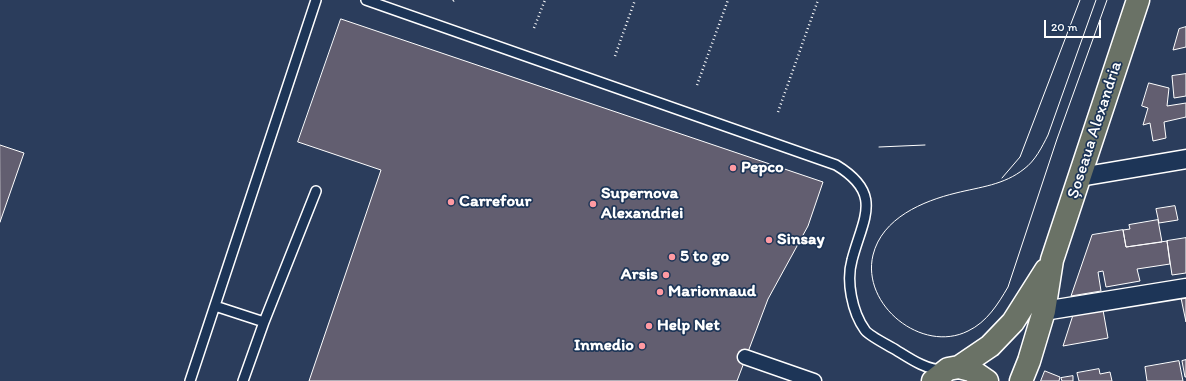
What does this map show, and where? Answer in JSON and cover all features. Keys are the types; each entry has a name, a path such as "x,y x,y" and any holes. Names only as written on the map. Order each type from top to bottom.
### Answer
{"main road":[{"name":"Șoseaua Alexandria","path":"1021,381 1029,361 1044,311 1052,260 1138,0"},
{"name":"Șoseaua Alexandria","path":"946,372 990,346 1013,322 1052,260"},
{"path":"946,372 971,370 986,381"}],"street":[{"path":"1080,177 1186,159"},
{"path":"1044,311 1186,288"},
{"path":"745,357 814,381"}],"lane":[{"path":"190,381 316,0"},
{"path":"366,0 836,165 846,171 860,187 865,197 867,208 866,218 852,261 850,284 857,313 865,331 922,364 946,372"},
{"path":"243,381 264,322 316,192"},
{"path":"215,306 264,322"}],"path":[{"path":"534,28 545,0"},
{"path":"615,56 636,0"},
{"path":"697,85 728,0"},
{"path":"778,112 818,0"}],"building":[{"name":"Supernova Alexandriei","path":"341,19 823,182 808,226 768,299 737,381 309,381 381,170 298,142"},
{"path":"1186,27 1186,47 1173,50 1179,29"},
{"path":"1186,74 1186,96 1174,98 1172,76"},
{"path":"1149,83 1169,88 1167,106 1186,103 1186,117 1164,122 1166,138 1153,141 1150,123 1143,125 1148,108 1142,106"},
{"path":"0,145 24,153 0,222"},
{"path":"1175,206 1178,220 1159,223 1156,209"},
{"path":"1158,220 1162,242 1126,247 1123,230 1130,229 1129,225"},
{"path":"1123,230 1126,247 1167,241 1170,264 1137,269 1140,281 1106,287 1103,271 1098,272 1101,291 1071,296 1092,235"},
{"path":"1186,238 1186,273 1172,275 1167,241"},
{"path":"1186,297 1186,322 1181,298"},
{"path":"1103,310 1108,338 1063,346 1073,315"},
{"path":"1186,360 1186,377 1185,377 1182,361"},
{"path":"1179,361 1183,381 1147,381 1145,367"},
{"path":"1099,369 1100,374 1110,372 1112,381 1079,381 1077,373"},
{"path":"1045,371 1060,377 1059,381 1041,381"},
{"path":"1073,376 1073,381 1062,381 1061,378"}],"tram line":[{"path":"1002,178 1020,157 1080,0"},
{"path":"1096,0 1048,135 1032,162 1008,179 983,187 943,196 918,206 895,221 885,231 878,242 873,255 872,274 876,291 886,307 899,320 915,330 932,336 950,336 968,331 986,318 996,306 1008,287 1057,139 1107,0"},
{"path":"879,147 925,145"}],"place":[{"name":"Pepco","path":"733,168"},
{"name":"Carrefour","path":"451,202"},
{"name":"Supernova Alexandriei","path":"593,204"},
{"name":"Sinsay","path":"769,240"},
{"name":"5 to go","path":"672,257"},
{"name":"Arsis","path":"666,275"},
{"name":"Marionnaud","path":"660,292"},
{"name":"Help Net","path":"649,326"},
{"name":"Inmedio","path":"642,346"}]}
